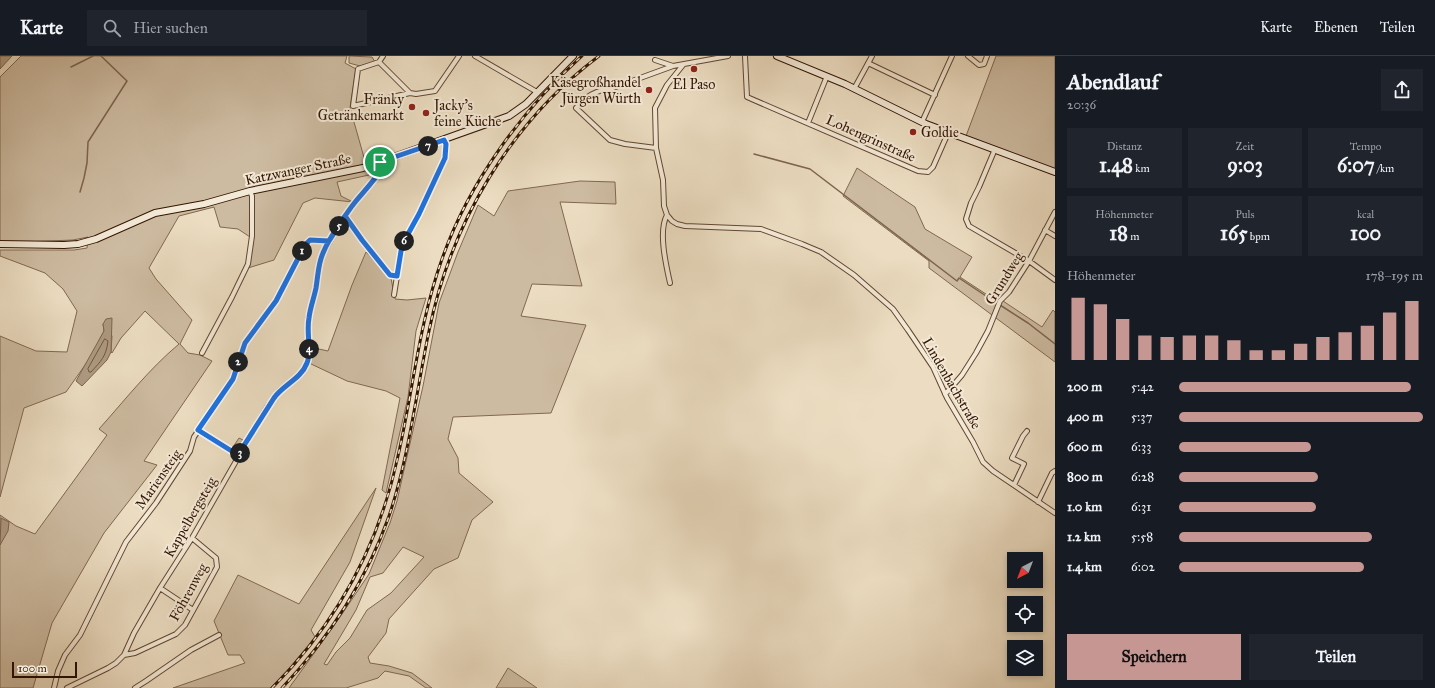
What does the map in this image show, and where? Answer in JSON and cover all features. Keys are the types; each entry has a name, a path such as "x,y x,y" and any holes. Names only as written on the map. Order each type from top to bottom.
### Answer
{"main road":[{"name":"Katzwanger Straße","path":"0,244 78,244 96,239 142,218 167,210 204,204 250,191 363,168 509,116 526,104 573,56"},
{"path":"778,56 827,76 948,133 1055,172"}],"street":[{"path":"383,56 379,62 358,69 353,106 410,93 416,94 435,90 459,56"},
{"path":"475,56 537,92"},
{"path":"656,148 610,140 576,108 582,101 599,90 610,89 673,66 728,56"},
{"name":"Lohengrinstraße","path":"745,56 747,97 918,171 928,172 933,167 948,133"},
{"path":"854,89 872,56"},
{"path":"922,122 952,56"},
{"path":"968,56 979,65 984,64 988,56"},
{"path":"655,60 673,66"},
{"path":"379,62 410,93"},
{"path":"868,63 935,95"},
{"path":"670,283 664,257 663,238 665,219 667,215 664,206 663,180 656,148 655,108 667,84 683,65"},
{"name":"Lohengrinstraße","path":"808,123 827,76"},
{"path":"394,295 402,245 419,214 445,158 446,144 444,140"},
{"path":"995,150 971,203 966,219 969,226 1029,261 1055,280"},
{"name":"Kappelbergsteig","path":"66,688 108,668 124,655 134,633 160,588 192,538 238,455 279,391 298,376 307,364 310,354 308,346 308,319 316,289 318,268 323,253 345,216 379,174 382,168 380,162"},
{"path":"202,353 248,264 252,236 252,196 250,191"},
{"name":"Grundweg","path":"945,394 966,370 988,331 1000,301 1009,292 1029,261 1055,212"},
{"name":"Lindenbachstraße","path":"667,215 677,224 685,226 761,229 821,252 854,275 894,309 933,367 945,394 983,462 993,471 1055,513"},
{"path":"345,216 390,275 397,276"},
{"path":"1045,230 1055,236"},
{"name":"Mariensteig","path":"54,688 58,671 65,655 80,635 126,542 172,480 190,451 194,437 198,430 233,379 245,343 276,301 305,245 310,240 329,241"},
{"path":"198,430 238,455"},
{"path":"1014,485 1024,464 1012,458 1027,431"},
{"path":"1038,502 1052,473 1055,471"},
{"name":"Föhrenweg","path":"124,655 135,653 176,634 185,625 217,567 216,558 192,538"},
{"path":"160,588 193,610"},
{"path":"135,688 191,650 219,635"}],"shaded area":[{"path":"21,56 347,56 345,63 356,69 350,108 369,175 337,182 341,196 353,202 315,198 303,203 274,260 248,268 253,239 238,229 220,227 214,207 179,216 149,268 156,279 192,320 180,344 188,353 200,355 212,361 144,461 157,465 104,533 52,623 33,688 0,688 0,515 16,526 35,534 107,435 99,429 147,374 179,344 145,311 121,338 112,353 112,336 103,324 104,331 90,358 66,392 24,408 0,497 0,336 36,351 67,352 77,311 63,289 45,273 0,256 0,250 74,250 87,248 88,237 73,240 0,243 0,77"},
{"path":"349,56 372,57 375,62 360,66 349,63"},
{"path":"996,56 1055,56 1055,170 966,136"},
{"path":"857,168 915,207 925,229 972,257 960,277 998,302 1000,299 1042,327 1053,310 1055,312 1055,362 929,268 929,261 843,196"},
{"path":"580,181 615,182 616,204 560,202 582,286 532,284 521,316 586,325 551,413 453,417 448,439 458,458 459,473 493,502 472,520 458,558 434,569 389,619 386,633 368,657 370,663 389,666 412,673 432,688 426,688 409,676 385,671 378,678 346,688 289,688 369,574 390,523 397,501 423,386 439,303 458,252 478,205 494,216 508,191","holes":["403,547 424,557 391,593 367,610 350,638 336,652 327,665 324,664 356,610 370,577 383,573"]},
{"path":"366,252 391,278 395,299 407,300 426,298 416,331 408,397 386,493 382,490 400,398 386,391 347,381 309,363 314,348 328,351 352,285"},
{"path":"239,438 243,440 242,442 244,443 239,452 234,451 235,449 233,447"},
{"path":"376,488 350,562 311,630 315,637 282,677 270,688 173,688 245,663 240,655 228,655 214,621 238,575 299,604"},
{"path":"508,668 537,688 496,688"}],"water":[{"path":"0,56 12,56 0,69"},
{"path":"112,318 111,352 107,360 82,386 76,381 104,331 103,324 106,319"},
{"path":"1,518 9,522 8,531 0,545"}],"waterway":[{"path":"71,67 93,56"},
{"path":"80,192 87,163 88,142 127,81 101,56"},
{"path":"754,154 810,169 957,281 959,278 998,304"},
{"path":"1000,305 1028,323 1055,344"}],"railway":[{"path":"272,688 295,663 335,610 367,552 390,489 398,456 422,332 434,283 453,230 482,175 518,124 560,77 582,56"},
{"path":"282,688 315,649 344,608 380,540 389,516 402,471 429,331 439,291 452,252 469,214 489,178 512,144 538,112 567,83 599,56"}],"place":[{"name":"El Paso","path":"694,69"},
{"name":"Käsegroßhandel Jürgen Würth","path":"649,90"},
{"name":"Fränky Getränkemarkt","path":"412,107"},
{"name":"Jacky's feine Küche","path":"426,113"},
{"name":"Goldie","path":"913,132"}],"route":[{"path":"380,162 382,168 379,174 355,202 345,216 329,241 310,240 305,245 276,301 245,343 233,379 198,430 238,455 267,407 279,391 298,376 307,364 310,354 308,346 308,319 316,289 318,268 329,241 345,216 390,275 397,276 398,261 402,245 419,214 445,158 446,144 444,140 380,162"}]}
